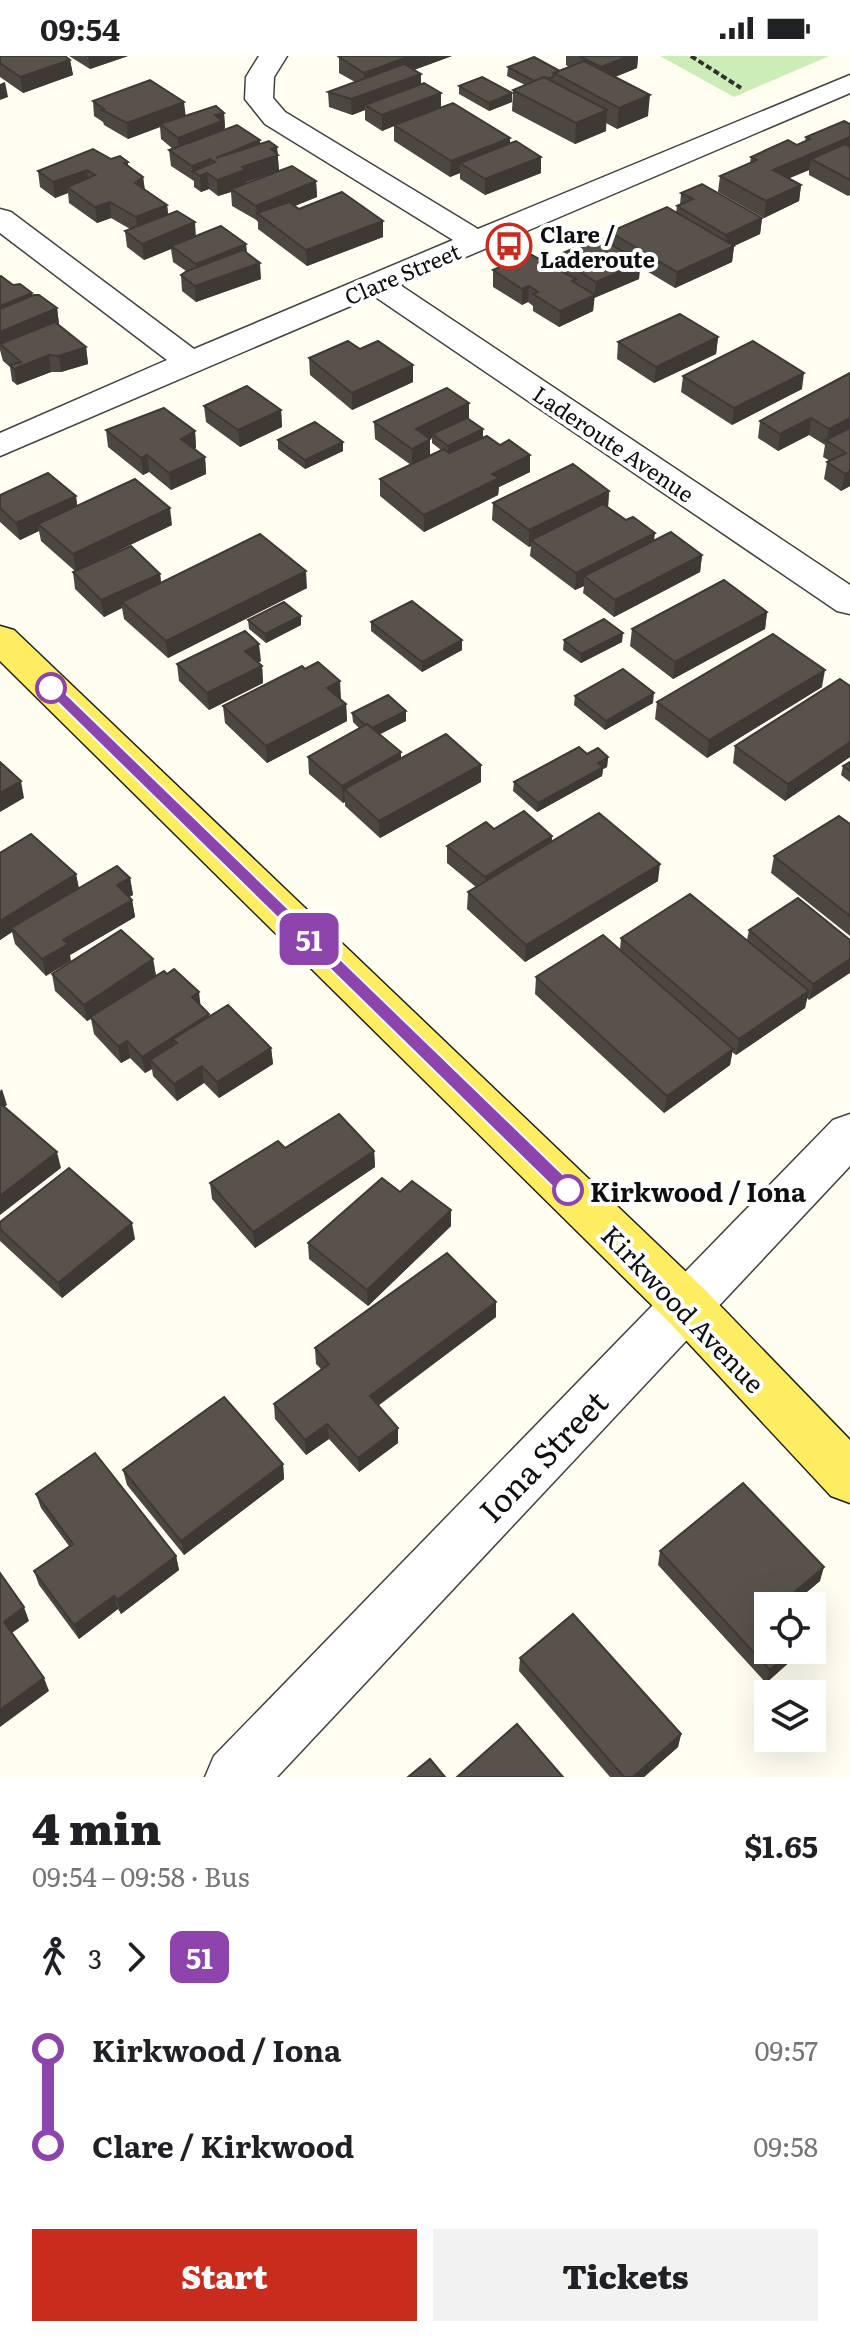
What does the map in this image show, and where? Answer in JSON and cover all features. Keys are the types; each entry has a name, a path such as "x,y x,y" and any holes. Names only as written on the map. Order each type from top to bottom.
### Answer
{"main road":[{"name":"Kirkwood Avenue","path":"0,639 686,1305 850,1478"}],"street":[{"path":"273,56 260,77 259,99 275,118 476,241"},
{"name":"Clare Street","path":"0,446 783,112 845,91"},
{"path":"0,218 191,362"},
{"name":"Laderoute Avenue","path":"377,284 850,602"},
{"name":"Iona Street","path":"235,1777 850,1134"}],"path":[{"path":"691,56 783,112"}],"green space":[{"path":"660,56 829,56 734,97"}],"building":[{"path":"0,56 65,56 70,60 20,77 0,63"},
{"path":"410,56 364,73 339,57"},
{"path":"579,56 629,56 601,67"},
{"path":"534,57 560,71 548,79 544,77 534,81 508,67"},
{"path":"584,61 650,95 619,108 554,73"},
{"path":"404,64 421,74 351,99 328,92"},
{"path":"482,77 512,93 489,103 459,86"},
{"path":"544,77 607,110 576,123 513,90"},
{"path":"150,80 184,102 127,123 102,110 93,101"},
{"path":"424,83 441,93 382,115 365,105"},
{"path":"453,103 510,138 451,161 394,125"},
{"path":"216,106 224,113 215,115 222,121 178,138 160,124"},
{"path":"844,121 850,124 850,137 773,170 801,185 766,201 720,176 757,160 751,157 788,140 797,145 810,139 806,137"},
{"path":"237,125 260,140 216,158 269,141 277,147 271,149 278,155 242,167 245,170 217,180 207,173 200,176 193,171 215,162 210,159 192,166 169,150"},
{"path":"516,141 541,157 485,179 460,163"},
{"path":"845,144 850,147 850,180 811,159"},
{"path":"93,149 111,159 120,156 128,162 124,163 143,177 135,183 167,205 136,217 110,202 95,207 67,187 95,175 87,170 53,182 38,171"},
{"path":"292,166 316,181 256,206 231,189"},
{"path":"702,184 762,218 726,235 677,206 693,199 681,193"},
{"path":"342,192 383,221 306,250 257,213 289,202 299,209"},
{"path":"667,207 734,246 677,272 610,232"},
{"path":"177,211 195,222 142,244 125,231"},
{"path":"221,226 246,244 196,264 171,246"},
{"path":"600,237 640,263 596,282 556,256"},
{"path":"243,250 260,263 195,286 181,275 187,271"},
{"path":"530,254 576,279 572,281 595,295 560,311 533,294 538,292 529,286 522,289 493,270"},
{"path":"1,276 13,285 20,284 32,293 0,306"},
{"path":"39,295 57,308 0,332 0,309"},
{"path":"680,314 718,337 656,367 618,342"},
{"path":"55,322 86,347 59,356 49,355 14,369 10,365 21,362 0,344"},
{"path":"348,341 360,349 378,341 413,365 352,393 309,358"},
{"path":"753,341 804,373 734,408 683,376"},
{"path":"850,373 850,418 829,429 811,418 780,434 760,421"},
{"path":"247,386 281,410 238,430 204,406"},
{"path":"447,388 469,403 416,429 430,439 412,449 374,422"},
{"path":"164,408 195,431 181,439 205,457 169,473 147,455 141,458 106,430"},
{"path":"467,418 483,429 448,446 432,434"},
{"path":"315,422 343,442 305,460 278,440"},
{"path":"850,428 850,471 845,474 827,462 846,453 826,440"},
{"path":"487,436 500,445 509,440 530,455 492,474 499,478 424,515 380,479 444,449 449,453"},
{"path":"573,464 609,491 529,530 493,503"},
{"path":"48,473 76,496 16,523 0,508 0,495"},
{"path":"135,479 170,508 73,554 38,524"},
{"path":"603,504 626,520 633,517 655,533 576,573 531,540"},
{"path":"671,532 702,555 615,600 584,576"},
{"path":"260,534 306,571 166,641 122,602"},
{"path":"131,546 160,574 101,600 73,572"},
{"path":"724,580 767,612 675,662 632,629"},
{"path":"412,601 462,640 422,662 371,622"},
{"path":"284,602 301,616 265,634 248,620"},
{"path":"604,619 623,633 581,654 564,640"},
{"path":"245,631 259,644 245,651 262,666 207,693 177,664"},
{"path":"773,634 825,670 709,740 657,702"},
{"path":"318,662 340,681 327,688 346,704 266,746 223,706 302,666 305,669"},
{"path":"623,669 654,693 606,721 575,696"},
{"path":"840,679 850,686 850,742 788,784 735,746"},
{"path":"388,695 406,711 372,728 352,713"},
{"path":"367,724 401,752 342,786 308,757"},
{"path":"446,734 481,765 379,821 344,789"},
{"path":"579,747 587,754 598,748 608,757 598,763 603,767 538,803 514,782"},
{"path":"0,762 21,781 0,793"},
{"path":"524,811 552,836 485,877 447,846 486,822 494,829"},
{"path":"599,813 660,864 526,945 468,892"},
{"path":"839,816 850,824 850,916 774,856"},
{"path":"31,834 76,874 0,921 0,853"},
{"path":"117,866 130,878 117,885 132,900 63,940 68,944 42,959 11,928"},
{"path":"690,894 809,991 739,1039 621,938"},
{"path":"798,898 850,940 850,959 813,984 749,930"},
{"path":"121,930 153,959 84,1005 52,974"},
{"path":"603,935 733,1049 667,1096 536,977"},
{"path":"174,969 199,992 192,997 209,1014 142,1057 127,1041 118,1046 90,1017 164,971 167,974"},
{"path":"228,1005 271,1048 217,1082 202,1066 174,1084 150,1060 177,1043 173,1039"},
{"path":"0,1105 57,1152 0,1196"},
{"path":"339,1114 374,1151 253,1232 210,1183 278,1141 285,1148"},
{"path":"69,1168 132,1223 58,1283 0,1229 0,1222"},
{"path":"382,1178 400,1192 412,1181 451,1210 367,1290 308,1243"},
{"path":"447,1253 496,1302 370,1396 398,1428 358,1458 327,1424 305,1440 274,1404 329,1364 315,1348"},
{"path":"224,1397 283,1464 181,1541 123,1470"},
{"path":"95,1453 176,1556 117,1600 114,1596 74,1625 34,1571 73,1544 36,1494"},
{"path":"743,1483 824,1567 795,1592 754,1592 754,1653 660,1551"},
{"path":"0,1573 24,1607 4,1622 44,1678 0,1710"},
{"path":"573,1614 681,1734 633,1777 624,1777 520,1658"},
{"path":"517,1724 563,1777 457,1777"},
{"path":"430,1759 445,1777 408,1777"}],"bus line":[{"name":"51","path":"51,688 568,1190"}],"place":[{"name":"Clare / Laderoute","path":"509,246"},
{"name":"Kirkwood / Iona","path":"568,1190"}]}
